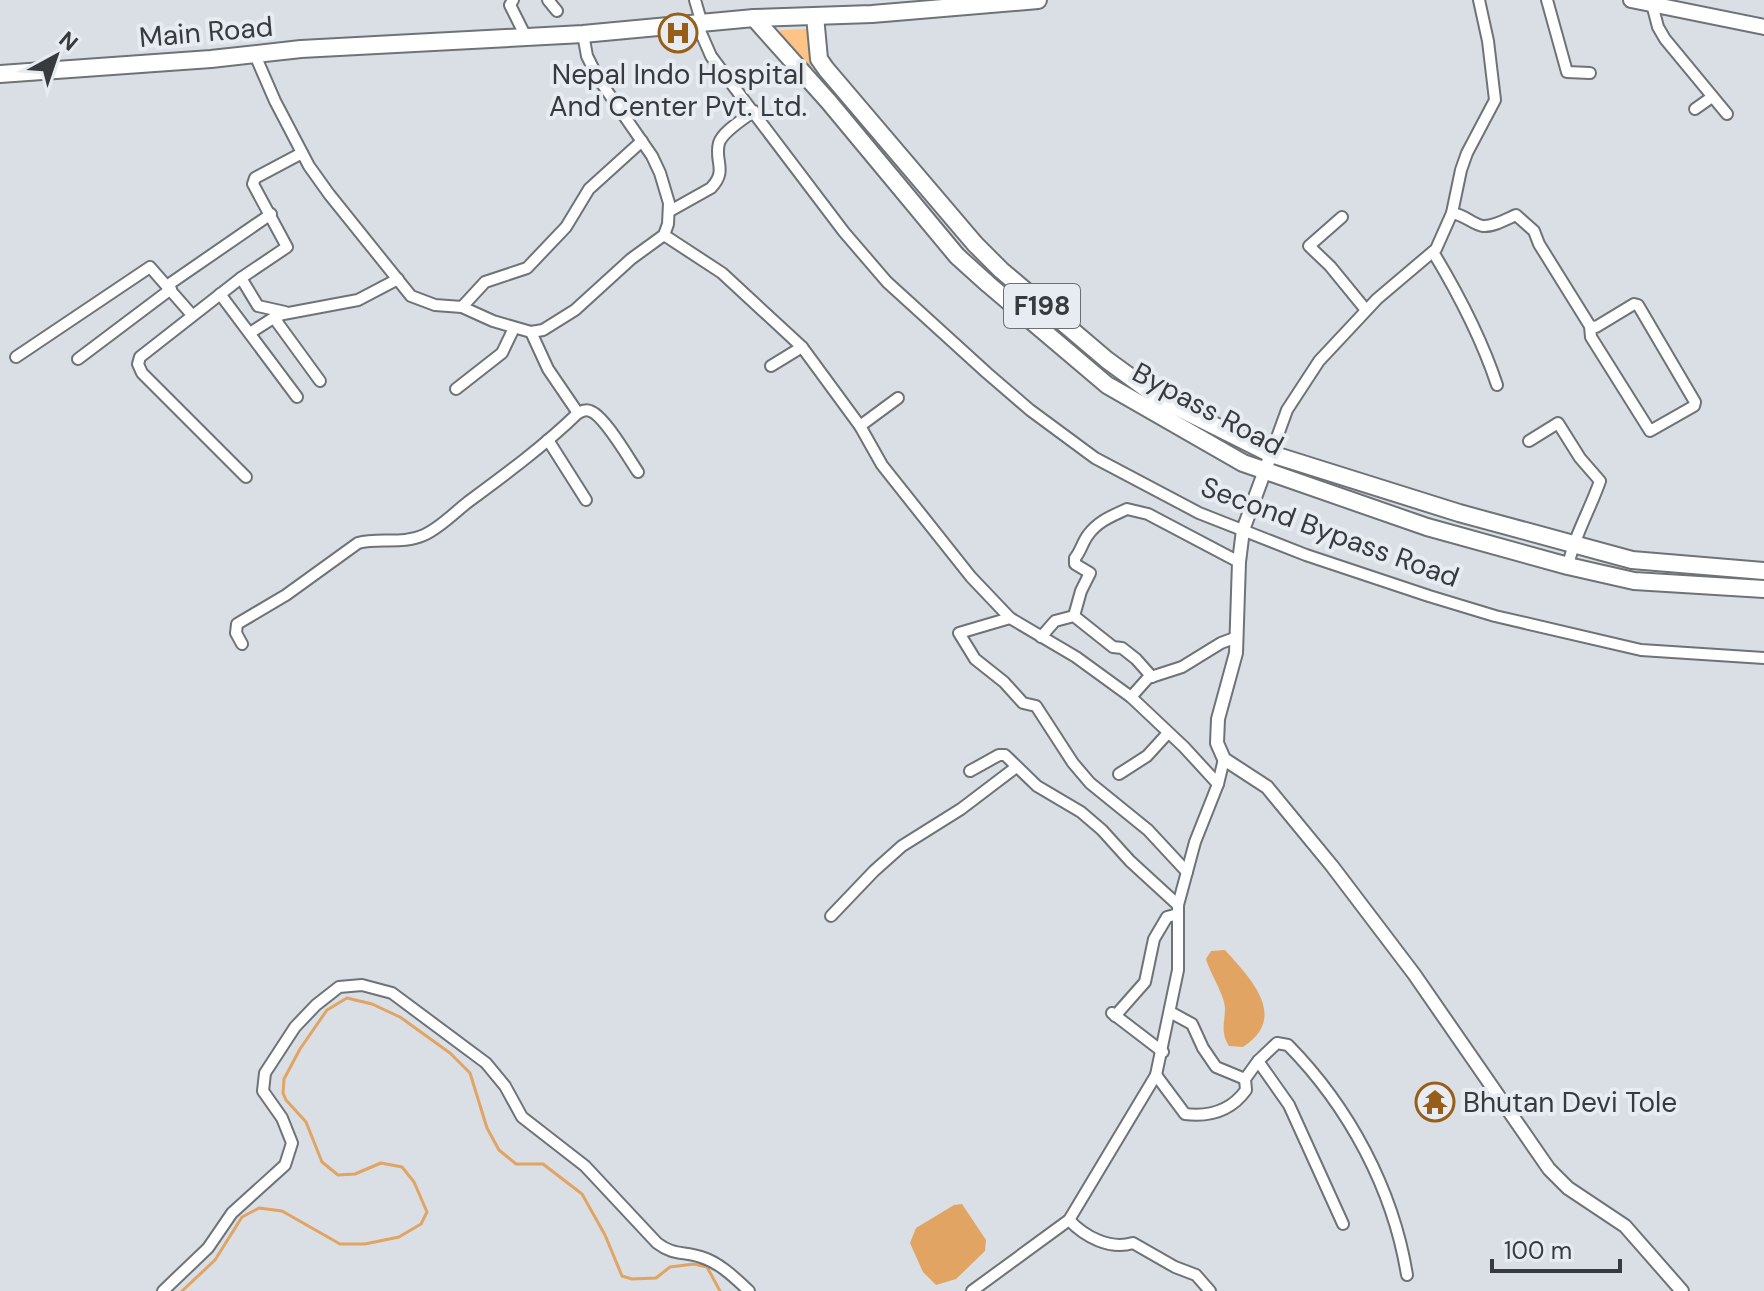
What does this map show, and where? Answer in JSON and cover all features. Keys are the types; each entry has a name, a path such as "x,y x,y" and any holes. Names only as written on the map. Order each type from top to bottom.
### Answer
{"main road":[{"name":"Main Road","path":"0,74 301,49 583,34 754,18 872,14 1038,0"},
{"path":"1631,0 1764,27"},
{"name":"F198","path":"815,16 819,59 843,88"},
{"name":"F198","path":"754,18 829,102"},
{"path":"829,102 843,88"},
{"name":"Bypass Road","path":"843,88 975,244 1037,302 1159,398 1271,454 1459,513 1632,560 1764,571"},
{"name":"Bypass Road","path":"829,102 957,256 1025,317 1107,385 1243,463 1454,535 1568,566 1634,581 1764,589"},
{"path":"1025,317 1037,302"}],"street":[{"path":"513,0 510,5 526,37"},
{"path":"548,0 557,11"},
{"name":"Second Bypass Road","path":"695,0 711,56 796,171 887,282 1030,410 1095,458 1199,513 1306,555 1429,596 1641,650 1764,658"},
{"path":"1479,0 1488,41 1495,100 1467,153 1452,213 1436,249 1366,310 1319,361 1287,410 1243,530 1237,637 1230,680 1218,719 1217,743 1224,759 1267,787 1332,866 1414,974 1549,1169 1568,1188 1625,1226 1682,1291"},
{"path":"1547,0 1567,72 1590,73"},
{"path":"1652,4 1665,39 1727,114"},
{"path":"255,55 302,153 329,194 411,296 421,301 462,307 493,321 531,332 543,330 575,310 631,259 664,235 670,211 660,173 591,66 583,34"},
{"path":"1695,109 1712,97"},
{"path":"670,211 716,183 720,175 719,144 754,111"},
{"path":"462,307 485,282 527,268 566,227 589,189 642,141"},
{"path":"246,477 142,373 138,364 140,357 192,315 287,247 253,184 255,178 302,153"},
{"path":"1452,213 1464,215 1480,226 1489,226 1516,215 1534,231 1590,326 1591,337 1650,431 1695,404 1638,305 1634,304 1596,327 1590,326"},
{"path":"78,359 169,287 271,214"},
{"path":"1342,217 1309,246 1366,310"},
{"path":"664,235 722,273 802,347 860,426 882,465 971,577 1010,618 1076,657 1131,697 1218,784"},
{"path":"1433,252 1483,343 1497,385"},
{"path":"16,357 144,269 154,269 192,315"},
{"path":"241,278 258,306 281,313"},
{"path":"250,333 281,313 358,300 398,279"},
{"path":"220,294 297,397"},
{"path":"281,313 277,322 320,381"},
{"path":"456,389 502,353 514,328"},
{"path":"531,332 555,382 578,413"},
{"path":"771,366 802,347"},
{"path":"860,426 898,398"},
{"path":"242,644 236,633 237,624 286,595 358,543 368,540 384,543 422,536 548,440 578,413 593,412 638,472"},
{"path":"1529,441 1558,423 1580,458 1600,481 1586,518 1572,543 1568,566"},
{"path":"548,440 586,500"},
{"path":"1074,616 1090,573 1075,564 1075,558 1086,537 1098,524 1106,517 1127,509 1148,514 1239,562"},
{"path":"1041,637 1055,621 1074,616"},
{"path":"1074,616 1113,647 1122,648 1152,677"},
{"path":"1010,618 959,633 975,659 1004,682 1023,703 1036,706 1073,763 1090,783 1148,830 1187,872"},
{"path":"1131,697 1152,677 1182,667 1237,637"},
{"path":"1119,774 1147,756 1168,733"},
{"path":"970,771 999,755 1005,755 1037,786 1081,812 1102,830 1178,909"},
{"path":"972,1291 1069,1220 1156,1075 1178,970 1178,909 1199,830 1218,784 1224,759"},
{"path":"831,916 902,846 961,809 1015,768"},
{"path":"1163,1052 1113,1014 1145,982 1154,939 1167,917 1178,909"},
{"path":"163,1291 208,1248 232,1213 285,1165 292,1143 282,1118 263,1091 265,1073 295,1027 316,1005 339,987 362,985 392,993 486,1063 505,1086 522,1117 585,1166 657,1243 669,1252 699,1256 727,1270 749,1291"},
{"path":"1170,1012 1192,1024 1216,1067 1245,1079"},
{"path":"1156,1075 1185,1114 1201,1116 1226,1109 1241,1097 1246,1090 1245,1079 1258,1061 1277,1043 1288,1045 1331,1095 1360,1137 1402,1244 1407,1275"},
{"path":"1258,1061 1289,1105 1343,1224"},
{"path":"1069,1220 1075,1227 1107,1245 1119,1247 1133,1243 1196,1275 1210,1291"}],"shaded area":[{"path":"808,29 808,47 813,64 809,68 778,34 781,30"},
{"path":"1225,950 1254,986 1264,1011 1263,1023 1256,1035 1243,1047 1229,1046 1226,1041 1224,1003 1206,959 1211,951"},
{"path":"962,1204 986,1240 985,1251 956,1279 936,1285 923,1272 910,1243 916,1228 954,1205"}],"waterway":[{"path":"182,1291 215,1260 242,1217 259,1208 282,1211 340,1244 365,1244 399,1237 421,1224 427,1212 414,1182 402,1167 381,1163 355,1174 338,1175 322,1162 306,1122 283,1093 284,1079 300,1049 327,1010 347,998 372,1004 400,1017 450,1053 470,1073 487,1128 499,1150 516,1164 543,1164 582,1194 605,1235 622,1276 632,1279 656,1278 670,1267 694,1264 707,1267 720,1291"}],"place":[{"name":"Nepal Indo Hospital And Center Pvt. Ltd.","path":"678,33"},
{"name":"Bhutan Devi Tole","path":"1435,1102"}]}
